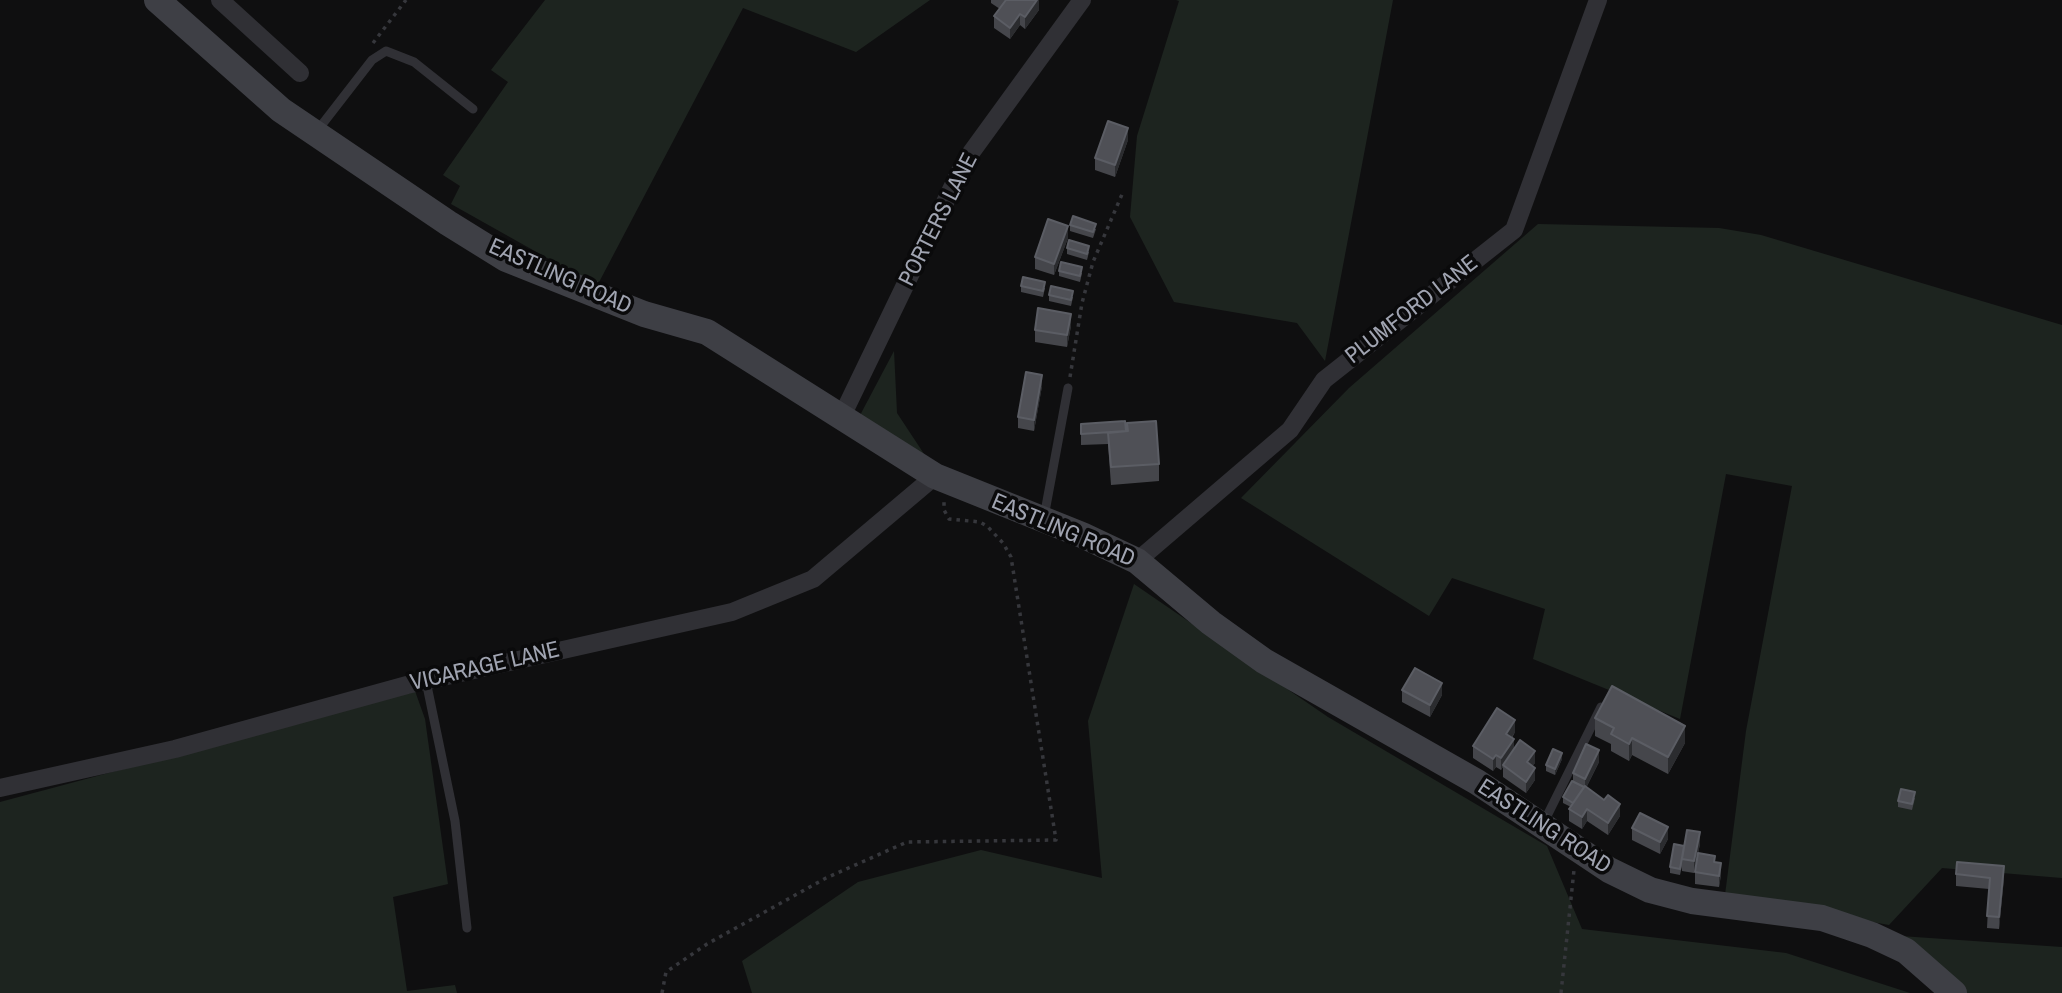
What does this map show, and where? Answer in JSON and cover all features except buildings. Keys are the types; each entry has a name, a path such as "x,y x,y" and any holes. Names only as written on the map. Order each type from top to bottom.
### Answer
{"street":[{"name":"EASTLING ROAD","path":"157,0 281,110 506,259 645,314 707,332 942,479 1083,535 1137,561 1211,624 1264,661 1477,782 1609,870 1650,890 1692,901 1822,918 1872,935 1906,951 1954,993"},
{"path":"220,0 300,73"},
{"name":"PORTERS LANE","path":"841,418 965,161 1082,0"},
{"name":"PLUMFORD LANE","path":"1137,561 1290,430 1324,380 1514,230 1598,0"},
{"name":"VICARAGE LANE","path":"0,788 175,749 426,681 732,612 813,579 942,479"},
{"path":"1137,561 1142,550 1161,531 1203,499"}],"lane":[{"path":"316,132 372,60 386,51 414,62 474,110"},
{"path":"1043,521 1068,388"},
{"path":"426,681 455,821 467,928"},
{"path":"1541,826 1601,707"}],"path":[{"path":"1068,388 1082,303 1094,262 1123,192"},
{"path":"662,993 666,972 706,944 826,878 907,842 1056,840 1011,557 1003,543 987,526 980,522 956,522 946,516 942,479"},
{"path":"1561,993 1576,850"}],"shaded area":[{"path":"545,0 930,0 856,52 743,8 597,286 451,204 460,186 443,175 508,82 491,70"},
{"path":"1176,0 1393,0 1325,361 1297,323 1174,302 1130,217 1137,136 1179,1"},
{"path":"1538,224 1719,228 1761,235 2062,325 2062,878 1942,868 1889,925 1725,895 1746,731 1792,486 1726,474 1680,719 1533,659 1545,609 1452,578 1429,616 1241,498 1349,388"},
{"path":"894,351 897,413 930,463 857,421"},
{"path":"1134,584 1328,717 1547,846 1582,929 1786,953 1910,993 752,993 742,961 858,882 981,850 1102,878 1088,721"},
{"path":"415,691 425,719 448,884 393,897 407,991 455,985 457,993 0,993 0,802"},
{"path":"1900,936 2062,947 2062,993 1965,993"}]}
